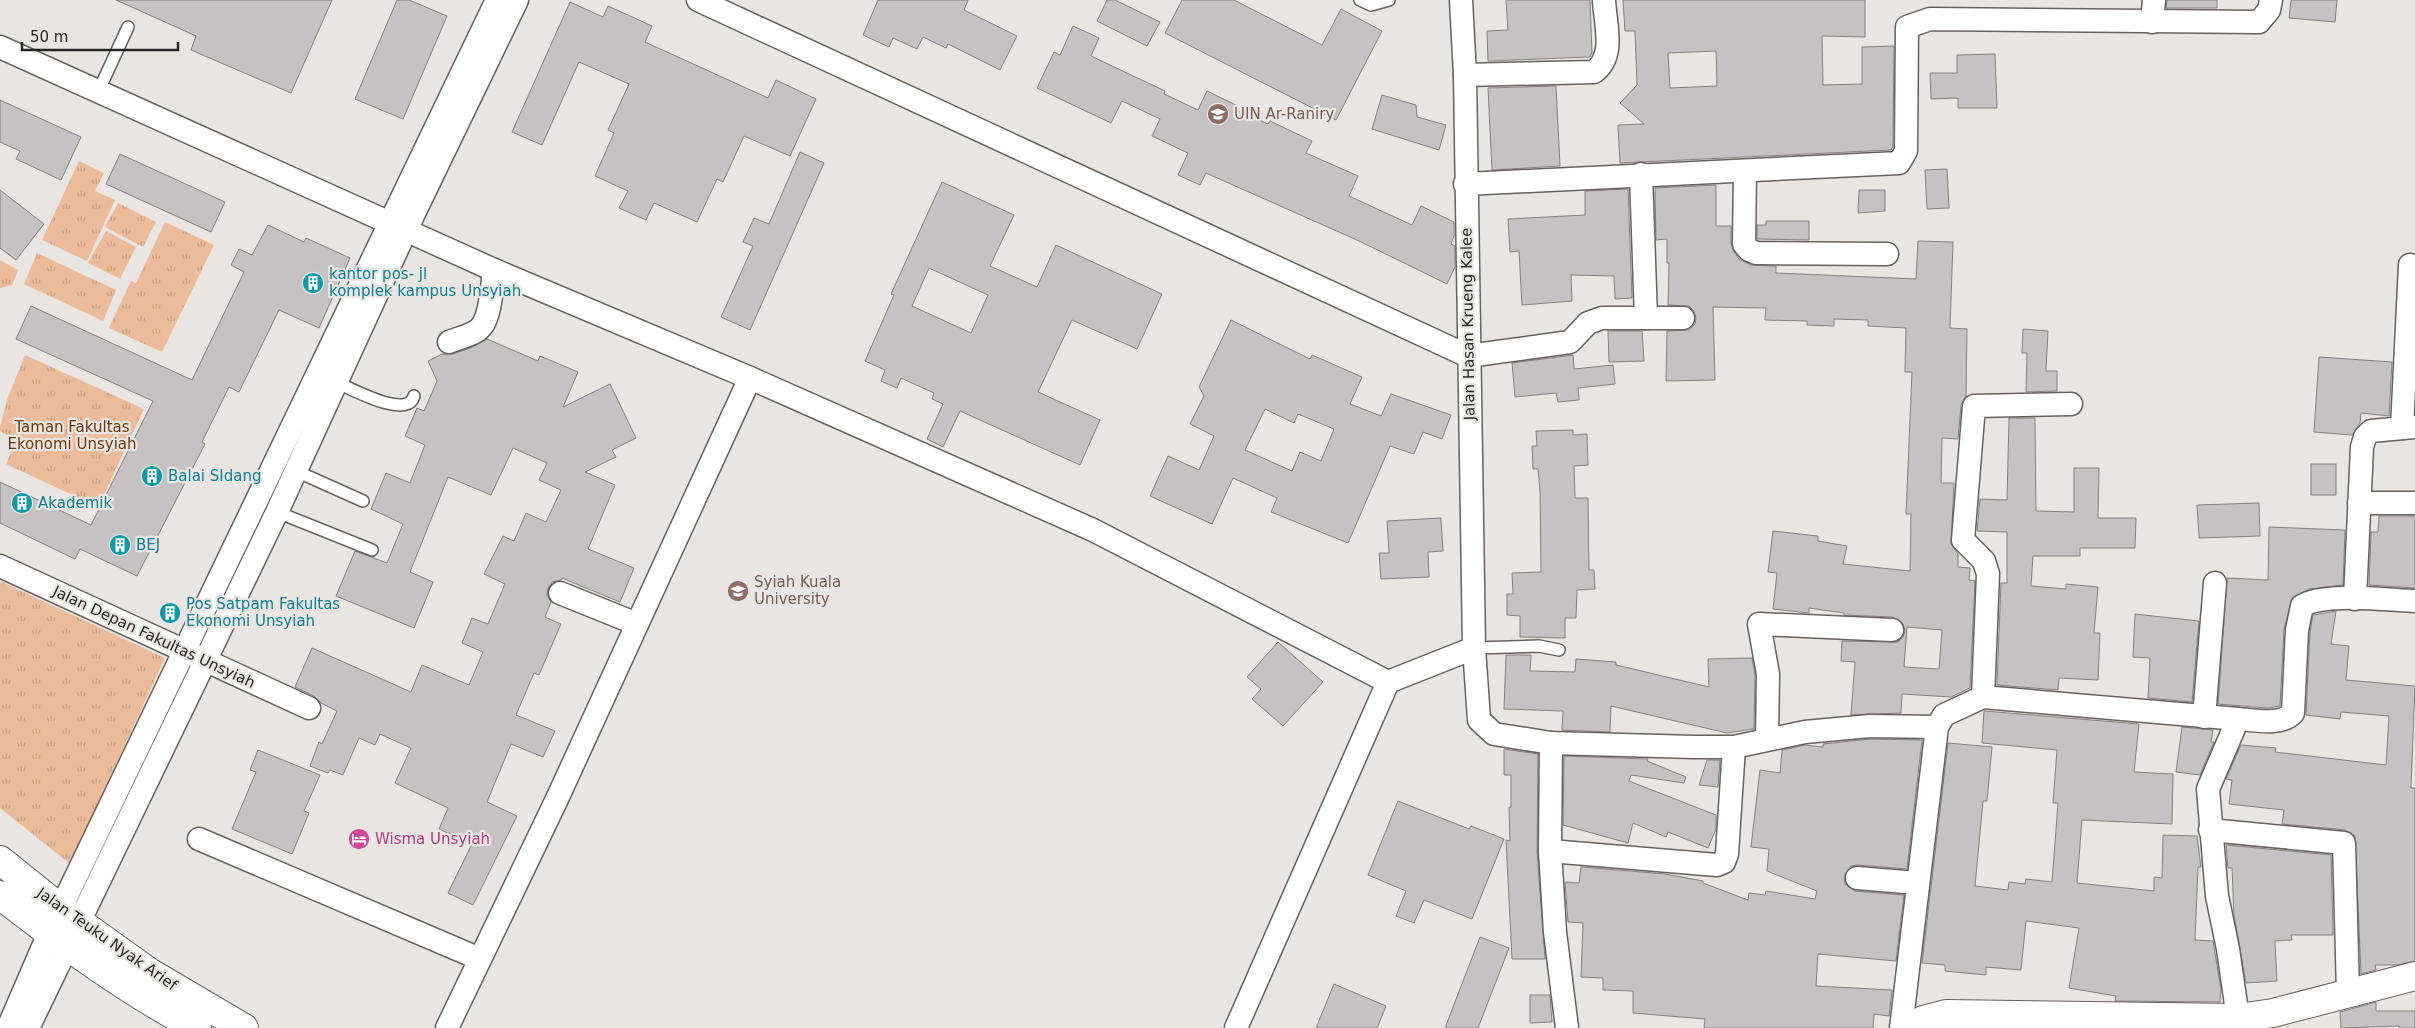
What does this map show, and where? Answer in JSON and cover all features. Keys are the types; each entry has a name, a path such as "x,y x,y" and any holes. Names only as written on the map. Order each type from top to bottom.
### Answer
{"street":[{"path":"8,1028 57,940 205,660 277,512 338,383 398,226 497,0"},
{"path":"70,914 185,650 398,226 517,0"},
{"path":"698,0 1468,356 1570,342 1588,323 1602,318 1683,318"},
{"name":"Jalan Hasan Krueng Kalee","path":"1461,0 1465,75 1465,184 1474,648 1479,720 1494,734 1551,743 1734,746 1805,732 1870,726 1937,727"},
{"path":"1465,75 1594,72 1603,66 1608,56 1604,0"},
{"path":"2152,22 2154,0"},
{"path":"1465,184 1899,163 1906,152 1907,27 1930,19 2259,22 2269,10 2271,0"},
{"path":"0,47 494,270 750,378 1093,530 1388,682"},
{"path":"1744,171 1744,244 1749,250 1756,254 1887,254"},
{"path":"1641,174 1646,318"},
{"path":"2355,599 2362,447 2365,438 2371,431 2409,428 2410,265"},
{"path":"449,342 478,330 483,325 490,300 494,270"},
{"path":"447,1028 637,624 750,378"},
{"path":"1983,697 1988,574 1984,561 1963,540 1974,406 2071,404"},
{"path":"2359,503 2415,503"},
{"name":"Jalan Depan Fakultas Unsyiah","path":"0,566 309,708"},
{"path":"2204,717 2215,584"},
{"path":"560,593 637,624"},
{"path":"1901,1028 1937,727 1944,715 1983,697 2204,717 2281,720 2288,718 2293,713 2297,630 2302,606 2308,602 2324,599 2415,601"},
{"path":"1767,739 1768,674 1759,624 1892,630"},
{"path":"1236,1028 1388,682 1474,648"},
{"path":"2238,719 2209,785 2210,830 2217,896 2228,950 2238,1018"},
{"path":"1551,743 1550,851 1554,932 1567,1028"},
{"path":"1550,851 1716,865 1724,862 1727,854 1734,746"},
{"path":"2210,830 2344,843 2348,993"},
{"path":"199,839 480,959"},
{"name":"Jalan Teuku Nyak Arief","path":"0,860 149,972 244,1028"},
{"path":"1856,878 1917,883"},
{"name":"Jalan Teuku Nyak Arief","path":"0,895 57,940 163,1009 197,1028"},
{"path":"28,1028 57,940"},
{"path":"1914,1028 1923,1020 1946,1014 2238,1018 2273,1013 2415,976"}],"lane":[{"path":"1360,0 1371,5 1389,0"},
{"path":"98,92 128,27"},
{"path":"338,383 393,405 408,405 413,402 414,396"},
{"path":"296,471 363,501"},
{"path":"277,512 372,550"},
{"path":"1474,648 1539,646 1559,650"}],"green space":[{"path":"79,161 104,173 95,191 115,200 87,261 42,240"},
{"path":"118,203 156,222 143,247 105,227"},
{"path":"165,222 214,245 162,352 109,328 131,281 136,283"},
{"path":"106,231 136,247 120,279 88,263"},
{"path":"37,253 116,290 103,321 24,284"},
{"path":"0,260 18,270 12,285 0,288"},
{"name":"Taman Fakultas Ekonomi Unsyiah","path":"25,355 144,409 98,507 6,464 16,440 0,431 0,427 7,400"},
{"path":"0,581 165,658 70,864 0,808"}],"building":[{"path":"116,0 332,0 291,93 191,50 196,36"},
{"path":"397,0 409,0 447,16 403,119 355,99"},
{"path":"878,0 968,0 964,10 1017,36 1000,70 948,44 946,48 923,37 917,49 893,38 889,47 863,35"},
{"path":"1107,0 1115,0 1160,22 1147,46 1097,21"},
{"path":"1182,0 1234,0 1322,45 1341,9 1382,31 1336,120 1165,33"},
{"path":"1506,0 1590,0 1592,53 1590,57 1488,61 1487,31 1508,30"},
{"path":"1623,0 1865,0 1865,37 1822,36 1823,85 1862,84 1862,47 1894,46 1893,147 1891,150 1620,163 1618,125 1644,124 1620,103 1637,85 1635,31 1625,31","holes":["1716,51 1717,86 1670,88 1668,53"]},
{"path":"2167,0 2217,0 2217,8 2166,8"},
{"path":"2291,0 2337,0 2335,22 2289,18"},
{"path":"570,2 603,17 608,6 652,26 645,42 768,98 776,80 816,99 790,156 744,136 723,182 717,179 697,222 654,203 646,220 619,208 628,191 595,176 614,133 608,130 629,84 579,62 542,145 512,132"},
{"path":"1073,26 1099,38 1091,56 1165,91 1164,94 1198,110 1207,91 1238,106 1236,110 1268,124 1270,121 1312,141 1306,153 1358,176 1349,196 1412,225 1421,206 1454,222 1454,236 1451,244 1455,246 1455,267 1447,284 1357,240 1206,173 1200,185 1178,175 1188,153 1152,136 1160,119 1122,101 1111,123 1037,88 1054,52 1060,55"},
{"path":"1995,54 1997,108 1958,108 1958,98 1931,99 1930,73 1957,73 1957,55"},
{"path":"1556,86 1560,166 1492,170 1488,88"},
{"path":"1382,95 1416,105 1417,117 1446,125 1439,150 1372,129"},
{"path":"0,100 81,137 61,180 16,159 20,151 0,142"},
{"path":"800,152 824,163 750,330 721,317 753,246 743,242 754,218 769,224"},
{"path":"120,154 225,202 211,232 106,184"},
{"path":"1947,169 1949,208 1927,209 1925,170"},
{"path":"942,182 1014,215 990,266 1037,287 1056,245 1162,294 1137,349 1072,320 1038,392 1100,420 1080,465 960,411 943,447 927,439 943,404 932,399 934,393 901,378 897,388 881,381 885,370 865,361 894,295 891,294","holes":["929,268 988,295 971,333 912,306"]},
{"path":"1716,185 1716,226 1731,226 1731,244 1739,259 1751,265 1776,266 1776,273 1916,279 1918,241 1953,242 1950,328 1967,329 1966,396 1961,405 1958,439 1942,438 1941,483 1954,483 1951,544 1958,554 1958,567 1970,568 1969,580 1975,581 1970,688 1951,697 1902,694 1901,713 1851,715 1855,662 1841,661 1842,641 1898,642 1903,637 1905,631 1903,624 1893,617 1844,615 1844,613 1809,608 1809,613 1773,609 1777,573 1768,572 1773,531 1818,536 1818,541 1847,546 1843,564 1910,571 1911,514 1906,514 1912,372 1905,372 1906,328 1868,326 1868,320 1834,319 1834,326 1807,325 1807,321 1765,320 1766,308 1713,307 1715,380 1666,381 1667,331 1689,330 1695,324 1696,318 1694,311 1689,306 1668,305 1669,263 1667,263 1667,239 1656,240 1655,188","holes":["1907,627 1942,630 1939,669 1904,667"]},
{"path":"1628,189 1632,298 1615,299 1614,276 1571,275 1572,301 1522,305 1519,251 1510,252 1508,219 1585,215 1585,191"},
{"path":"0,190 44,224 16,260 0,248"},
{"path":"1859,190 1885,190 1885,211 1858,213"},
{"path":"1766,221 1809,221 1809,240 1757,239 1757,225 1766,225"},
{"path":"268,225 304,242 306,238 350,258 319,328 279,310 239,392 229,387 202,442 205,444 137,576 80,549 75,559 0,523 0,482 91,525 153,401 16,339 31,306 192,380 244,272 231,265 239,249 252,255"},
{"path":"1231,320 1310,359 1312,355 1362,377 1350,404 1381,416 1391,394 1451,415 1442,439 1423,432 1414,454 1390,446 1348,543 1271,512 1277,498 1233,478 1212,524 1150,496 1168,456 1199,470 1214,436 1190,424 1204,396 1199,387","holes":["1265,409 1294,423 1298,414 1334,429 1321,461 1300,452 1292,471 1245,450"]},
{"path":"2023,329 2048,331 2046,371 2057,371 2057,391 2026,392 2027,353 2022,353"},
{"path":"1608,331 1642,331 1644,361 1609,362"},
{"path":"487,339 538,361 540,356 578,372 563,407 610,384 636,438 612,450 616,457 585,472 615,485 588,549 634,568 620,602 562,578 552,582 548,588 547,595 551,602 545,617 561,624 539,675 534,673 516,715 555,731 543,757 511,744 487,802 517,816 473,905 448,893 472,844 439,829 448,808 395,783 411,748 380,734 375,745 359,738 343,775 330,770 328,773 310,766 319,742 322,744 337,711 321,703 314,696 295,687 312,648 411,692 422,665 469,685 483,652 462,643 472,618 488,624 505,584 484,574 503,536 514,541 526,513 546,522 561,490 539,480 547,463 513,448 491,495 448,477 410,572 433,582 414,628 336,596 355,551 387,563 403,524 371,509 386,473 410,483 425,445 405,436 417,408 424,411 437,381 428,361 442,354 453,354 470,348"},
{"path":"1573,355 1574,369 1613,365 1615,384 1578,388 1579,400 1558,402 1556,393 1515,397 1512,363"},
{"path":"2319,357 2392,362 2389,416 2361,413 2360,423 2352,435 2314,432"},
{"path":"2009,418 2035,418 2036,511 2074,512 2074,468 2099,468 2098,518 2136,518 2135,548 2080,548 2080,556 2033,556 2031,586 2066,589 2066,584 2098,587 2094,633 2100,633 2098,680 2059,678 2058,690 1997,685 2001,583 2007,583 2007,532 1977,531 1980,499 2007,500"},
{"path":"1573,430 1573,435 1587,434 1588,465 1574,466 1575,498 1588,498 1589,570 1594,570 1595,589 1577,590 1576,618 1565,618 1565,638 1520,637 1520,616 1507,615 1507,594 1513,594 1512,573 1541,572 1540,491 1538,469 1533,469 1532,446 1537,446 1536,431"},
{"path":"2311,464 2336,464 2336,495 2311,495"},
{"path":"2259,503 2260,536 2199,538 2197,505"},
{"path":"2379,516 2415,516 2415,588 2369,585 2371,532 2378,532"},
{"path":"1441,518 1443,551 1428,552 1429,577 1381,579 1379,553 1389,553 1387,521"},
{"path":"2269,527 2345,530 2343,585 2309,589 2292,598 2284,629 2280,706 2267,708 2218,704 2227,578 2268,580"},
{"path":"2336,611 2331,644 2349,646 2346,680 2415,686 2411,788 2415,788 2415,961 2397,965 2375,965 2376,970 2361,974 2355,836 2345,830 2282,824 2284,810 2229,804 2232,780 2226,779 2241,745 2276,748 2275,752 2386,765 2389,716 2341,712 2340,719 2306,715 2310,632 2313,615"},
{"path":"2135,614 2199,621 2192,702 2148,698 2150,658 2133,657"},
{"path":"1278,642 1323,682 1283,726 1252,699 1261,689 1247,677"},
{"path":"1506,655 1531,655 1530,671 1575,672 1576,659 1616,662 1616,665 1709,687 1708,659 1752,658 1755,675 1754,729 1727,733 1611,706 1610,732 1562,730 1563,711 1504,709"},
{"path":"1984,711 2139,724 2134,772 2173,774 2172,824 2082,820 2077,883 2154,891 2154,877 2162,878 2163,835 2197,836 2201,867 2198,867 2195,940 2213,941 2221,989 2220,1002 2115,1001 2116,996 2069,988 2079,928 2026,921 2021,970 1986,967 1986,975 1945,971 1945,965 1922,963 1948,743 1992,747 1987,801 1983,801 1975,886 2008,890 2009,882 2025,884 2026,879 2052,882 2058,803 2053,803 2057,750 1982,743"},
{"path":"2182,727 2213,730 2211,742 2214,742 2200,775 2176,772"},
{"path":"1871,739 1922,740 1907,869 1858,865 1851,866 1844,876 1845,884 1855,891 1904,895 1896,961 1818,954 1816,986 1892,990 1889,1016 1874,1014 1873,1028 1704,1028 1705,1019 1633,1013 1633,991 1603,990 1603,978 1581,977 1583,923 1568,922 1565,882 1579,883 1581,867 1665,874 1703,881 1703,883 1748,900 1749,893 1765,895 1766,891 1815,899 1817,891 1767,871 1769,849 1751,847 1760,770 1780,773 1782,750 1805,745 1823,747 1823,744"},
{"path":"1504,749 1538,754 1537,852 1545,959 1512,959 1506,840 1510,841 1509,807 1511,807 1511,775 1504,775"},
{"path":"258,750 320,775 304,811 309,813 292,854 232,829 256,772 250,770"},
{"path":"1564,756 1648,759 1647,761 1686,777 1684,783 1631,775 1629,781 1716,815 1716,829 1708,848 1668,832 1666,837 1633,823 1628,843 1563,825"},
{"path":"1707,760 1720,760 1718,787 1699,785"},
{"path":"1398,801 1469,829 1471,826 1504,839 1472,919 1424,900 1414,923 1396,916 1406,891 1368,875"},
{"path":"2226,845 2331,855 2333,935 2291,935 2292,940 2275,941 2277,981 2246,983 2234,915 2232,868 2228,868"},
{"path":"1480,937 1509,948 1478,1028 1445,1028"},
{"path":"1334,984 1386,1006 1377,1028 1316,1028"},
{"path":"1530,995 1550,995 1552,1022 1530,1023"},
{"path":"2376,1002 2376,1011 2415,1011 2415,1028 2399,1028 2399,1026 2341,1028 2340,1012"}],"place":[{"name":"UIN Ar-Raniry","path":"1218,114"},
{"name":"kantor pos- jl komplek kampus Unsyiah","path":"313,283"},
{"name":"Balai SIdang","path":"152,476"},
{"name":"Akademik","path":"22,503"},
{"name":"BEJ","path":"120,545"},
{"name":"Syiah Kuala University","path":"738,591"},
{"name":"Pos Satpam Fakultas Ekonomi Unsyiah","path":"170,613"},
{"name":"Wisma Unsyiah","path":"359,839"}]}
